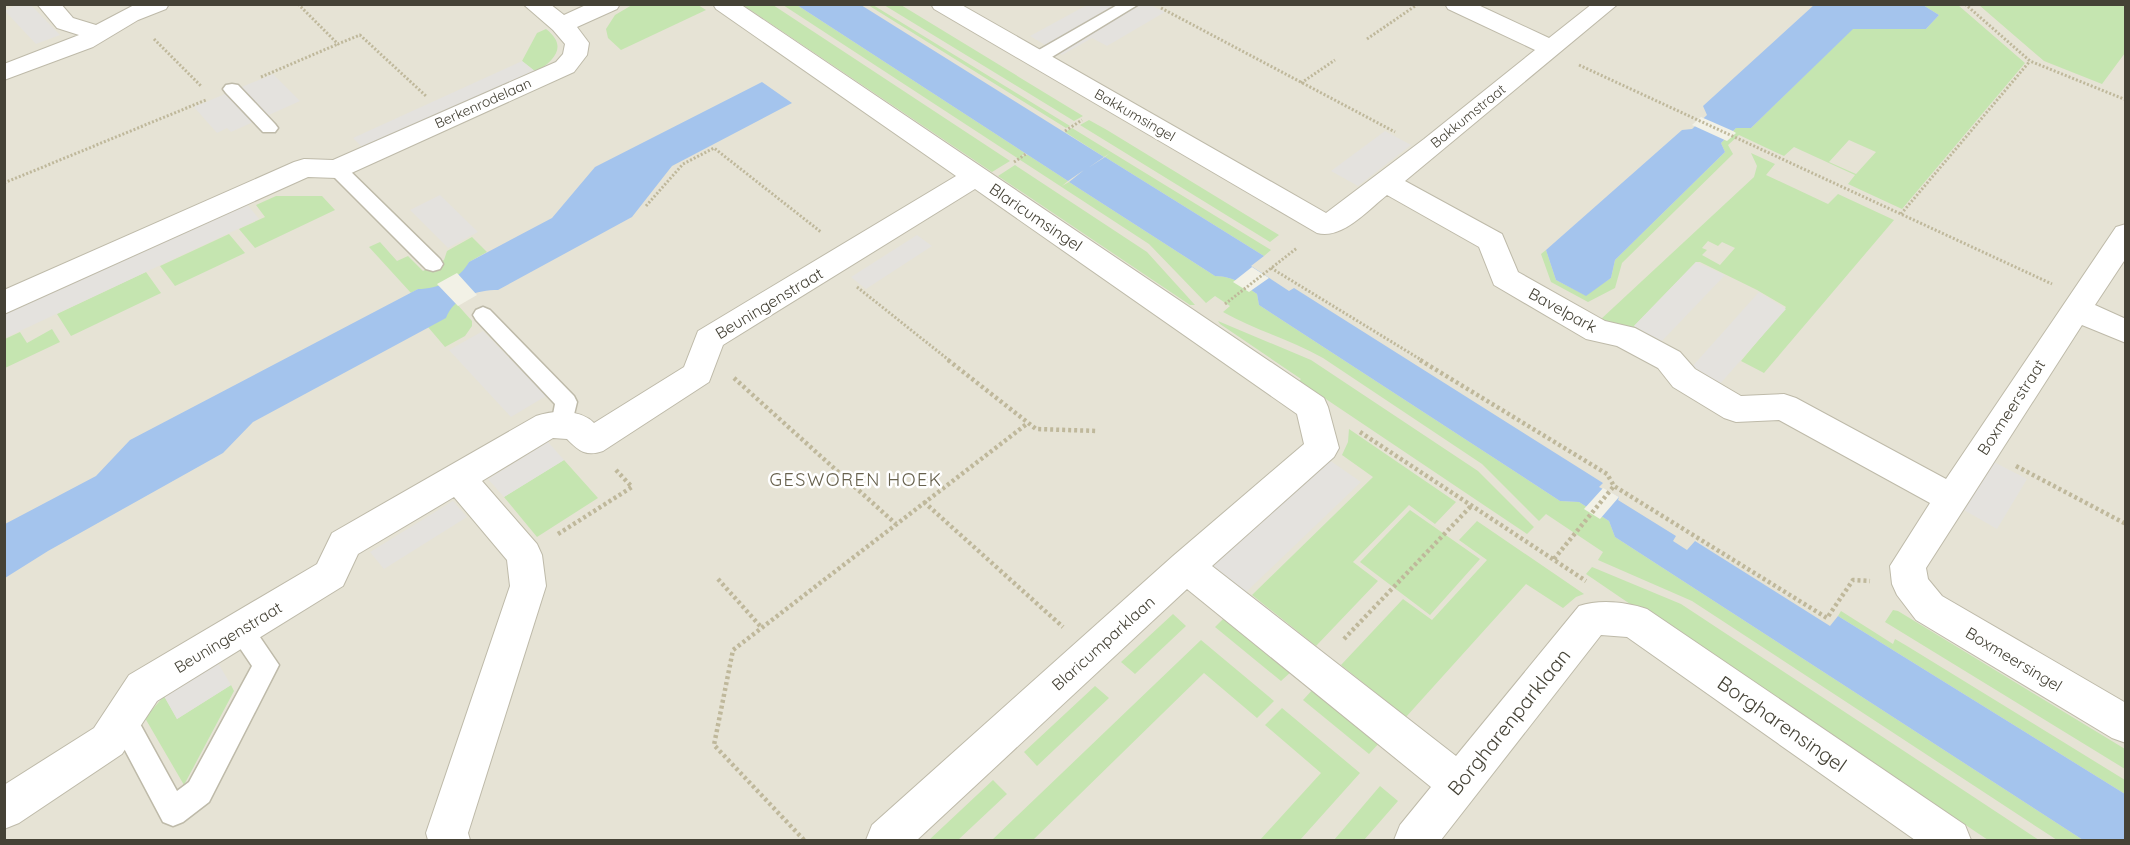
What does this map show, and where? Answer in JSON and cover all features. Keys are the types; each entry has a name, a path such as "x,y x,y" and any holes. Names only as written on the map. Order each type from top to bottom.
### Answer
{"street":[{"path":"48,4 65,22 98,33"},
{"path":"4,74 84,42 130,15 158,4"},
{"path":"534,4 562,26 609,4"},
{"name":"Blaricumsingel","path":"724,4 1312,407 1318,432"},
{"name":"Bakkumsingel","path":"942,4 1327,226"},
{"path":"1456,4 1549,49"},
{"name":"Bakkumstraat","path":"1327,226 1387,183 1607,4"},
{"name":"Berkenrodelaan","path":"4,303 295,158 337,169 565,66 575,55 577,43 562,26"},
{"name":"Beuningenstraat","path":"698,375 709,339 976,176"},
{"name":"Bavelpark","path":"1387,183 1492,241 1505,278 1597,331 1624,336 1669,360 1684,378 1736,408 1784,407 1952,498"},
{"name":"Boxmeerstraat","path":"1910,584 1908,566 2126,234"},
{"path":"2079,304 2126,332"},
{"path":"561,425 576,426 591,442 698,375"},
{"name":"Beuningenstraat","path":"4,808 108,741 143,688 330,575 345,543 548,425 561,425"},
{"name":"Blaricumparklaan","path":"887,840 1186,567 1318,432"},
{"path":"449,840 447,833 528,586 524,555 458,477"},
{"path":"1186,567 1460,785"},
{"name":"Boxmeersingel","path":"1910,584 1929,608 2126,725"},
{"name":"Borgharenparklaan","path":"1415,840 1592,618 1610,620"},
{"name":"Borgharensingel","path":"1610,620 1634,621 1950,840"}],"lane":[{"path":"1036,59 1131,4"},
{"path":"232,89 269,128"},
{"path":"337,169 433,264"},
{"path":"483,315 566,402 561,425"},
{"path":"123,720 173,812 199,792 266,665 240,629"}],"path":[{"path":"298,4 338,44"},
{"path":"1155,4 1428,150"},
{"path":"1367,39 1418,4"},
{"path":"1965,4 2030,61 2126,100"},
{"path":"130,15 213,97"},
{"path":"4,183 360,35 451,118"},
{"path":"1549,49 1901,214 2079,304"},
{"path":"1301,83 1335,60"},
{"path":"1901,214 2030,61"},
{"path":"646,206 683,164 714,148 1036,429 1098,431"},
{"path":"1271,268 1607,474 1613,489 1827,618 1853,580 1910,584"},
{"path":"1241,292 1265,273"},
{"path":"698,375 731,375 896,524"},
{"path":"1318,432 1338,418 1604,594 1610,620"},
{"path":"804,840 714,745 733,650 1028,423"},
{"path":"524,555 632,487 591,442"},
{"path":"1984,449 2126,524"},
{"path":"1554,559 1613,489"},
{"path":"924,502 1092,653"},
{"path":"1315,670 1472,506"},
{"path":"718,579 762,628"}],"shaded area":[{"path":"17,4 31,5 60,35 36,44 5,11"},
{"path":"5,5 2125,5 2125,840 5,840"},
{"path":"1087,5 1151,5 1165,12 1107,46 1092,38 1062,55 1030,36"},
{"path":"522,61 536,72 365,150 353,138"},
{"path":"273,74 300,101 231,132 227,128 217,133 194,107"},
{"path":"1385,131 1411,145 1358,186 1331,171"},
{"path":"440,195 478,232 448,248 410,210"},
{"path":"247,204 259,219 5,338 4,315"},
{"path":"917,235 932,246 866,289 851,277"},
{"path":"1696,262 1725,275 1661,342 1634,326"},
{"path":"1759,292 1786,309 1719,385 1690,369"},
{"path":"483,331 546,396 511,417 449,350"},
{"path":"548,442 564,460 504,497 488,479"},
{"path":"1322,455 1361,482 1243,595 1203,563"},
{"path":"1994,462 2027,479 1997,529 1964,510"},
{"path":"453,501 467,517 384,569 370,552"},
{"path":"218,663 231,685 177,719 164,696"}],"green space":[{"path":"632,5 698,5 706,10 621,50 608,38 606,29 615,15"},
{"path":"743,5 773,5 1010,161 992,172"},
{"path":"783,5 797,5 1025,153 1021,156 1028,155 1068,181 1062,186 1069,182 1215,276 1233,279 1242,284 1257,294 1259,305 1560,501 1579,502 1609,521 1615,537 2083,840 2057,840 1692,601 1598,560 1603,552 1546,514 1539,521 1482,464 1323,358 1223,312 1230,306 1215,296 1206,303 1149,244"},
{"path":"868,5 873,5 1070,126 1066,128"},
{"path":"884,5 901,5 1083,116 1074,121"},
{"path":"1923,5 1958,5 2025,63 1902,209 1848,184 1855,175 1794,147 1784,156 1739,135 1728,145 1733,154 1622,263 1615,288 1588,302 1551,282 1541,254 1546,250 1556,280 1585,295 1611,278 1615,260 1725,152 1721,143 1736,128 1751,128 1853,28 1926,29 1939,15","holes":["1849,140 1876,152 1856,174 1829,162"]},
{"path":"1979,5 2125,5 2125,53 2102,84 2044,61"},
{"path":"546,29 553,35 558,47 549,63 536,72 522,61 537,33"},
{"path":"1089,120 1279,235 1270,242 1080,125"},
{"path":"1072,128 1271,250 1264,256 1105,157 1110,153 1104,157 1065,132"},
{"path":"1751,153 1775,164 1766,175 1828,204 1838,194 1894,220 1764,373 1741,361 1786,307 1700,262 1696,262 1634,326 1661,342 1600,320 1754,177 1757,166","holes":["1708,241 1718,246 1722,242 1735,248 1720,265 1702,255 1707,250 1702,248"]},
{"path":"1015,165 1147,252 1195,305 1190,305 998,176"},
{"path":"276,196 322,196 335,210 255,248 239,229 265,217 256,205"},
{"path":"229,234 245,253 175,286 160,266"},
{"path":"472,237 487,252 469,262 464,273 459,276 434,289 418,289 411,293 369,247 380,242 397,261 408,256 423,271 444,260 447,251"},
{"path":"146,272 161,293 71,336 57,314"},
{"path":"456,303 472,321 472,326 465,336 445,347 428,327 445,318 450,307"},
{"path":"1218,321 1311,360 1478,471 1534,527 1527,534 1299,381 1301,379"},
{"path":"52,329 60,342 5,368 5,339 20,332 27,343"},
{"path":"1349,429 1456,502 1435,524 1409,505 1353,562 1378,581 1316,646 1252,595 1373,477 1342,455 1348,442"},
{"path":"564,460 598,498 537,537 504,497"},
{"path":"1410,510 1480,559 1430,615 1360,562"},
{"path":"1477,521 1584,594 1576,597 1563,608 1526,584 1406,717 1341,665 1403,599 1432,620 1487,560 1459,540"},
{"path":"1592,567 1681,604 2039,840 1988,840 1704,650 1702,653 1586,574"},
{"path":"1893,610 2125,749 2125,769 1885,622"},
{"path":"1841,611 1893,644 1895,639 1907,646 2125,780 2125,794 1838,616"},
{"path":"1173,614 1186,626 1135,674 1121,662"},
{"path":"1226,616 1293,670 1281,681 1215,627"},
{"path":"1201,640 1274,701 1257,718 1204,673 1033,840 992,840"},
{"path":"231,685 234,691 184,785 145,718 164,696 177,719"},
{"path":"1095,686 1109,698 1037,766 1024,752"},
{"path":"1315,687 1381,741 1369,754 1303,700"},
{"path":"1282,708 1360,773 1300,840 1260,840 1321,773 1265,725"},
{"path":"993,780 1007,794 958,840 929,840"},
{"path":"1380,786 1398,801 1364,840 1334,840"}],"water":[{"path":"797,5 861,5 1104,157 1088,168 1105,157 1264,256 1251,266 1289,291 1294,288 1603,483 1599,487 1619,497 1618,500 1676,536 1673,541 1687,550 1695,541 1830,626 1838,616 2125,794 2125,840 2083,840 1615,537 1609,521 1579,502 1560,501 1259,305 1257,294 1238,281 1215,276 1069,182 1084,170 1068,181"},
{"path":"1814,5 1923,5 1939,15 1926,29 1853,29 1751,128 1736,128 1721,143 1725,152 1615,260 1611,278 1586,296 1556,280 1546,250 1682,130 1692,129 1707,115 1703,106"},
{"path":"762,82 792,103 672,166 632,217 498,290 474,293 460,300 446,318 253,422 223,453 48,551 5,578 5,524 96,476 130,440 418,289 447,282 460,274 469,262 552,218 595,167"}],"pier":[{"path":"1701,117 1736,133 1727,141 1692,125"},
{"path":"1252,267 1269,278 1249,292 1233,282"},
{"path":"457,273 477,295 458,306 437,284"},
{"path":"1603,488 1619,497 1600,519 1584,509"}],"district":[{"name":"GESWOREN HOEK","path":"856,480"}]}
